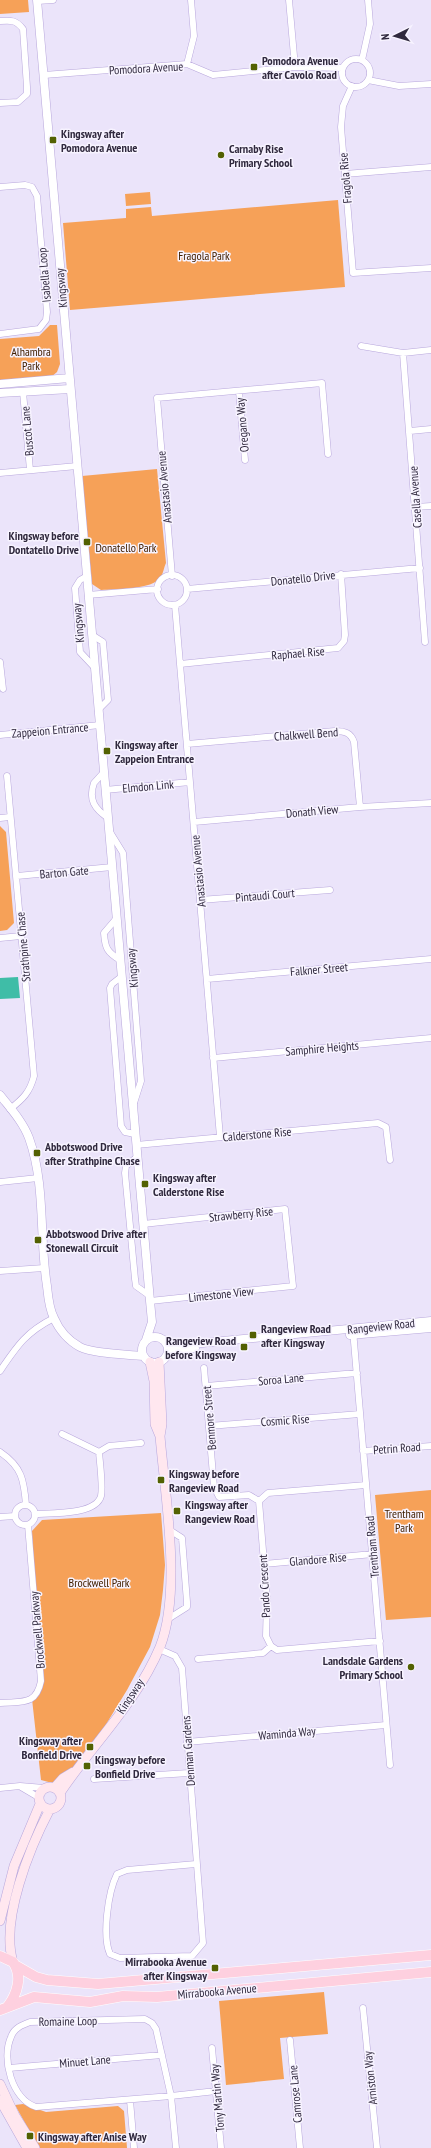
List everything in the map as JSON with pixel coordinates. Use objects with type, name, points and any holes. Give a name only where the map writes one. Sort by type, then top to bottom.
[{"type":"main road","name":"Kingsway","points":[[58,1790],[63,1778],[80,1767],[134,1693],[159,1649],[168,1619],[171,1564],[160,1436],[162,1424],[151,1360]]},
{"type":"main road","points":[[0,1921],[14,1866],[44,1788],[58,1790],[60,1804],[50,1809],[22,1870],[13,1906],[9,1937],[9,1952],[14,1963],[18,1987],[14,1998],[3,2011]]},
{"type":"main road","points":[[39,1800],[50,1809]]},
{"type":"main road","name":"Mirrabooka Avenue","points":[[0,1956],[36,1977],[47,1980],[98,1984],[431,1955]]},
{"type":"main road","name":"Mirrabooka Avenue","points":[[3,2011],[34,1997],[90,2002],[122,1996],[157,1997],[431,1972]]},
{"type":"main road","points":[[0,2084],[2,2102],[27,2148]]},
{"type":"main road","points":[[2,2102],[35,2148]]},
{"type":"street","points":[[37,1],[53,0]]},
{"type":"street","points":[[187,64],[194,36],[191,0]]},
{"type":"street","points":[[289,0],[295,67]]},
{"type":"street","points":[[362,60],[349,61],[343,68],[342,72],[345,81],[352,86],[361,86],[368,80],[370,71],[362,60],[370,24],[368,0]]},
{"type":"street","name":"Kingsway","points":[[37,1],[152,1322],[144,1343]]},
{"type":"street","points":[[0,21],[12,20],[18,22],[23,29],[27,94],[18,102],[0,103]]},
{"type":"street","name":"Pomodora Avenue","points":[[44,75],[187,64],[213,75],[295,67],[343,68]]},
{"type":"street","points":[[368,80],[399,86],[431,84]]},
{"type":"street","name":"Fragola Rise","points":[[352,86],[343,106],[341,128],[353,273],[431,268]]},
{"type":"street","points":[[345,174],[431,167]]},
{"type":"street","name":"Isabella Loop","points":[[0,187],[25,185],[32,186],[37,196],[47,312],[46,320],[43,326],[34,331],[0,334]]},
{"type":"street","points":[[361,346],[403,353],[431,350]]},
{"type":"street","name":"Casella Avenue","points":[[403,353],[426,642]]},
{"type":"street","points":[[0,384],[69,378]]},
{"type":"street","points":[[239,390],[322,383],[328,454]]},
{"type":"street","points":[[0,393],[70,389]]},
{"type":"street","name":"Anastasio Avenue","points":[[172,576],[156,398],[239,390]]},
{"type":"street","name":"Oregano Way","points":[[239,390],[245,460]]},
{"type":"street","name":"Buscot Lane","points":[[23,392],[30,470]]},
{"type":"street","points":[[410,431],[431,429]]},
{"type":"street","points":[[0,473],[77,466]]},
{"type":"street","points":[[416,507],[431,506]]},
{"type":"street","name":"Donatello Drive","points":[[187,589],[340,574],[420,568]]},
{"type":"street","name":"Raphael Rise","points":[[180,664],[338,648],[344,641],[345,635],[340,574]]},
{"type":"street","name":"Kingsway","points":[[87,576],[80,580],[75,588],[80,652],[95,668]]},
{"type":"street","points":[[172,576],[184,581],[187,589],[182,601],[175,605],[162,601],[158,589],[161,581],[172,576]]},
{"type":"street","points":[[88,595],[158,589]]},
{"type":"street","name":"Anastasio Avenue","points":[[175,605],[220,1137]]},
{"type":"street","name":"Kingsway","points":[[92,635],[102,642],[108,700],[98,710]]},
{"type":"street","points":[[0,662],[3,690]]},
{"type":"street","name":"Zappeion Entrance","points":[[0,734],[100,725]]},
{"type":"street","name":"Chalkwell Bend","points":[[187,744],[335,730],[346,732],[350,734],[354,742],[360,807]]},
{"type":"street","points":[[104,772],[94,783],[93,802],[97,810],[108,818]]},
{"type":"street","name":"Strathpine Chase","points":[[7,776],[34,1076],[31,1088],[25,1096],[10,1109]]},
{"type":"street","name":"Elmdon Link","points":[[106,790],[190,782]]},
{"type":"street","name":"Donath View","points":[[194,822],[360,807],[431,803]]},
{"type":"street","points":[[0,818],[10,817]]},
{"type":"street","name":"Kingsway","points":[[109,831],[120,845],[123,853],[141,1081],[133,1107]]},
{"type":"street","name":"Barton Gate","points":[[17,876],[112,868]]},
{"type":"street","name":"Pintaudi Court","points":[[200,900],[330,890]]},
{"type":"street","name":"Kingsway","points":[[116,919],[106,927],[104,933],[105,947],[109,954],[120,960]]},
{"type":"street","points":[[0,938],[21,936]]},
{"type":"street","name":"Falkner Street","points":[[207,979],[431,959]]},
{"type":"street","name":"Kingsway","points":[[122,977],[112,984],[110,988],[121,1126],[125,1132],[136,1134]]},
{"type":"street","name":"Samphire Heights","points":[[213,1058],[431,1038]]},
{"type":"street","points":[[0,1096],[20,1120],[29,1138],[38,1178],[44,1268],[54,1318],[63,1334],[80,1347],[98,1352],[119,1352],[151,1360],[164,1359],[168,1351],[162,1339],[154,1336],[144,1343],[119,1352]]},
{"type":"street","name":"Calderstone Rise","points":[[136,1144],[378,1123],[386,1127],[390,1160]]},
{"type":"street","points":[[138,1157],[126,1166],[125,1173],[136,1286],[150,1298]]},
{"type":"street","points":[[0,1182],[38,1178]]},
{"type":"street","name":"Strawberry Rise","points":[[143,1224],[285,1209],[293,1286]]},
{"type":"street","points":[[0,1271],[44,1268]]},
{"type":"street","name":"Limestone View","points":[[150,1298],[293,1286]]},
{"type":"street","points":[[0,1370],[17,1346],[35,1328],[54,1318]]},
{"type":"street","name":"Rangeview Road","points":[[354,1332],[431,1321]]},
{"type":"street","name":"Kingsway","points":[[152,1322],[162,1339]]},
{"type":"street","name":"Rangeview Road","points":[[162,1339],[187,1344],[431,1328]]},
{"type":"street","name":"Trentham Road","points":[[354,1332],[390,1765]]},
{"type":"street","name":"Rangeview Road","points":[[168,1351],[235,1342]]},
{"type":"street","points":[[144,1343],[151,1360]]},
{"type":"street","name":"Benmore Street","points":[[204,1368],[214,1488],[219,1497],[249,1495],[259,1501]]},
{"type":"street","name":"Soroa Lane","points":[[206,1386],[357,1373]]},
{"type":"street","name":"Cosmic Rise","points":[[209,1426],[360,1414]]},
{"type":"street","points":[[62,1434],[99,1452]]},
{"type":"street","points":[[99,1452],[109,1446],[141,1443]]},
{"type":"street","name":"Petrin Road","points":[[363,1451],[431,1446]]},
{"type":"street","points":[[0,1452],[11,1460],[24,1481],[26,1505]]},
{"type":"street","points":[[35,1514],[89,1509],[97,1504],[101,1496],[99,1452]]},
{"type":"street","points":[[259,1501],[268,1493],[366,1485]]},
{"type":"street","name":"Pando Crescent","points":[[259,1501],[264,1564],[266,1636],[271,1646]]},
{"type":"street","points":[[15,1516],[19,1523],[28,1525],[34,1520],[35,1514],[33,1509],[26,1505]]},
{"type":"street","points":[[15,1516],[18,1509],[26,1505]]},
{"type":"street","points":[[0,1517],[15,1516]]},
{"type":"street","name":"Brockwell Parkway","points":[[0,1702],[30,1700],[38,1694],[41,1681],[28,1525]]},
{"type":"street","points":[[168,1529],[182,1538],[188,1602],[187,1607],[182,1612],[168,1619]]},
{"type":"street","name":"Glandore Rise","points":[[264,1564],[373,1554]]},
{"type":"street","points":[[198,1659],[263,1653],[271,1646],[277,1650],[380,1641]]},
{"type":"street","name":"Denman Gardens","points":[[159,1649],[174,1656],[182,1668],[203,1943],[192,1956],[120,1958],[110,1954],[107,1947],[106,1931],[113,1882],[117,1874],[126,1870],[196,1864]]},
{"type":"street","name":"Waminda Way","points":[[187,1742],[386,1725]]},
{"type":"street","points":[[94,1779],[189,1773]]},
{"type":"street","points":[[20,1786],[39,1800]]},
{"type":"street","points":[[0,1788],[20,1786],[44,1788]]},
{"type":"street","name":"Arniston Way","points":[[363,2008],[377,2148]]},
{"type":"street","name":"Romaine Loop","points":[[171,2096],[156,2029],[152,2023],[145,2019],[44,2020],[30,2022],[16,2029],[11,2036],[8,2049],[9,2068],[20,2095],[27,2104],[36,2106],[130,2100],[216,2092]]},
{"type":"street","name":"Camrose Lane","points":[[290,2040],[300,2148]]},
{"type":"street","name":"Tony Martin Way","points":[[212,2048],[221,2148]]},
{"type":"street","name":"Minuet Lane","points":[[9,2068],[162,2055]]},
{"type":"street","points":[[171,2096],[176,2148]]},
{"type":"street","points":[[130,2100],[134,2148]]},
{"type":"green space","points":[[0,0],[28,0],[29,12],[0,14]]},
{"type":"green space","points":[[150,192],[151,204],[126,206],[125,194]]},
{"type":"green space","name":"Fragola Park","points":[[338,200],[345,287],[70,310],[63,223],[126,218],[126,209],[151,207],[152,216]]},
{"type":"green space","name":"Alhambra Park","points":[[50,325],[57,325],[60,364],[57,372],[50,378],[0,382],[0,339],[39,336]]},
{"type":"green space","name":"Donatello Park","points":[[157,469],[166,563],[162,576],[156,581],[142,587],[101,590],[92,584],[82,476]]},
{"type":"green space","points":[[0,826],[6,832],[14,923],[7,930],[0,931]]},
{"type":"green space","name":"Trentham Park","points":[[431,1490],[431,1617],[386,1620],[375,1495]]},
{"type":"green space","name":"Brockwell Park","points":[[161,1513],[165,1565],[163,1590],[160,1615],[150,1647],[127,1690],[80,1767],[56,1784],[41,1780],[32,1699],[39,1689],[32,1531],[42,1520]]},
{"type":"green space","points":[[324,1992],[328,2034],[280,2038],[284,2079],[226,2085],[219,2001]]},
{"type":"green space","points":[[23,2104],[46,2112],[118,2106],[124,2111],[127,2148],[39,2148],[15,2105]]},
{"type":"shaded area","points":[[18,977],[20,998],[0,999],[0,978]]},
{"type":"place","name":"Pomodora Avenue after Cavolo Road","points":[[254,67]]},
{"type":"place","name":"Kingsway after Pomodora Avenue","points":[[53,140]]},
{"type":"place","name":"Carnaby Rise Primary School","points":[[221,155]]},
{"type":"place","name":"Kingsway before Dontatello Drive","points":[[87,542]]},
{"type":"place","name":"Kingsway after Zappeion Entrance","points":[[107,751]]},
{"type":"place","name":"Abbotswood Drive after Strathpine Chase","points":[[37,1153]]},
{"type":"place","name":"Kingsway after Calderstone Rise","points":[[145,1184]]},
{"type":"place","name":"Abbotswood Drive after Stonewall Circuit","points":[[38,1240]]},
{"type":"place","name":"Rangeview Road after Kingsway","points":[[253,1335]]},
{"type":"place","name":"Rangeview Road before Kingsway","points":[[244,1347]]},
{"type":"place","name":"Kingsway before Rangeview Road","points":[[161,1480]]},
{"type":"place","name":"Kingsway after Rangeview Road","points":[[177,1511]]},
{"type":"place","name":"Landsdale Gardens Primary School","points":[[411,1667]]},
{"type":"place","name":"Kingsway after Bonfield Drive","points":[[90,1747]]},
{"type":"place","name":"Kingsway before Bonfield Drive","points":[[87,1766]]},
{"type":"place","name":"Mirrabooka Avenue after Kingsway","points":[[215,1968]]},
{"type":"place","name":"Kingsway after Anise Way","points":[[30,2136]]}]
